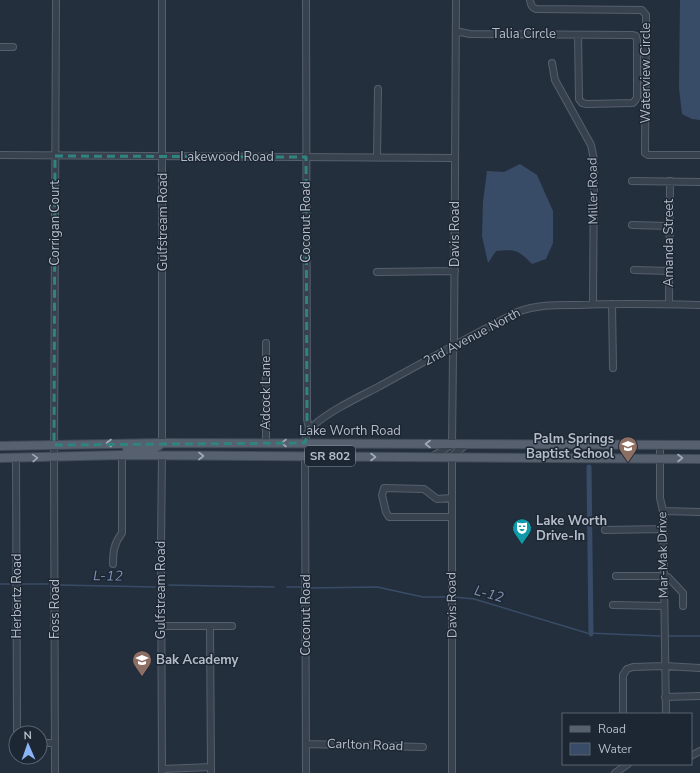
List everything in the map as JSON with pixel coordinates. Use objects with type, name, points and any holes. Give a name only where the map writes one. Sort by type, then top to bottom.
[{"type":"main road","name":"Lake Worth Road","points":[[0,446],[102,443],[700,445]]},
{"type":"main road","points":[[122,455],[128,450],[157,448],[162,443]]},
{"type":"main road","points":[[162,455],[171,448],[197,448],[201,443]]},
{"type":"main road","points":[[269,456],[278,452],[299,450],[305,443]]},
{"type":"main road","points":[[305,456],[305,452],[310,448],[330,448],[344,443]]},
{"type":"main road","name":"Lake Worth Road","points":[[0,458],[162,455],[700,459]]},
{"type":"street","name":"Corrigan Court","points":[[54,445],[56,0]]},
{"type":"street","name":"Gulfstream Road","points":[[162,0],[162,443]]},
{"type":"street","name":"Coconut Road","points":[[305,443],[306,433],[309,429],[306,420],[306,0]]},
{"type":"street","name":"Davis Road","points":[[452,444],[452,354],[454,346],[455,271],[456,0]]},
{"type":"street","name":"Waterview Circle","points":[[530,0],[532,8],[536,9],[620,9],[642,10],[645,12],[645,153],[648,155],[700,155]]},
{"type":"street","name":"Talia Circle","points":[[456,34],[462,36],[470,34],[632,35],[636,36],[636,101],[633,103],[582,103],[579,99],[578,35]]},
{"type":"street","points":[[0,48],[13,47]]},
{"type":"street","name":"Miller Road","points":[[552,63],[555,80],[591,145],[594,160],[593,304]]},
{"type":"street","points":[[377,158],[378,88]]},
{"type":"street","name":"Lakewood Road","points":[[0,155],[455,158]]},
{"type":"street","points":[[632,181],[700,182]]},
{"type":"street","name":"Amanda Street","points":[[669,304],[670,181]]},
{"type":"street","points":[[632,225],[669,226]]},
{"type":"street","points":[[634,270],[669,271]]},
{"type":"street","points":[[377,272],[455,271]]},
{"type":"street","name":"2nd Avenue North","points":[[309,429],[337,409],[517,312],[528,308],[538,306],[593,304],[700,305]]},
{"type":"street","points":[[612,304],[613,368]]},
{"type":"street","name":"Adcock Lane","points":[[266,343],[266,443]]},
{"type":"street","points":[[432,457],[452,444]]},
{"type":"street","points":[[452,457],[467,444]]},
{"type":"street","name":"Foss Road","points":[[54,445],[55,773]]},
{"type":"street","name":"Mar-Mak Drive","points":[[660,445],[660,498],[663,511],[663,606],[666,713]]},
{"type":"street","points":[[113,564],[113,550],[116,540],[122,533],[122,455]]},
{"type":"street","name":"Gulfstream Road","points":[[162,455],[162,771]]},
{"type":"street","name":"Coconut Road","points":[[305,456],[306,773]]},
{"type":"street","name":"Davis Road","points":[[452,457],[452,773]]},
{"type":"street","name":"Herbertz Road","points":[[16,458],[17,725]]},
{"type":"street","points":[[452,498],[437,499],[424,489],[384,488],[382,495],[386,512],[389,517],[452,517]]},
{"type":"street","points":[[663,511],[700,512]]},
{"type":"street","points":[[605,530],[662,529]]},
{"type":"street","points":[[616,576],[668,577],[683,592],[683,606]]},
{"type":"street","points":[[613,605],[663,606]]},
{"type":"street","points":[[161,626],[232,626]]},
{"type":"street","points":[[162,771],[211,770],[210,626]]},
{"type":"street","points":[[623,713],[623,675],[624,672],[630,667],[665,666],[700,668]]},
{"type":"street","points":[[665,697],[700,696]]},
{"type":"street","points":[[48,743],[55,743]]},
{"type":"street","name":"Carlton Road","points":[[306,744],[423,747]]},
{"type":"street","points":[[615,773],[627,765]]},
{"type":"highlighted area","points":[[55,156],[306,157],[307,420],[309,429],[305,443],[54,445]]},
{"type":"water","points":[[680,0],[700,0],[700,120],[692,119],[682,114],[679,88]]},
{"type":"water","points":[[520,164],[537,175],[553,211],[553,243],[546,259],[532,264],[520,253],[508,250],[496,251],[488,263],[482,236],[483,202],[487,171],[504,172]]},
{"type":"waterway","points":[[589,467],[591,634]]},
{"type":"waterway","name":"L-12","points":[[0,584],[11,584]]},
{"type":"waterway","name":"L-12","points":[[22,584],[48,584]]},
{"type":"waterway","name":"L-12","points":[[60,585],[155,587]]},
{"type":"waterway","name":"L-12","points":[[169,585],[274,587]]},
{"type":"waterway","name":"L-12","points":[[287,587],[302,587]]},
{"type":"waterway","name":"L-12","points":[[309,588],[377,587],[423,597],[451,597]]},
{"type":"waterway","name":"L-12","points":[[454,597],[474,599],[587,633],[660,636]]},
{"type":"waterway","name":"L-12","points":[[668,636],[700,636]]},
{"type":"place","name":"Palm Springs Baptist School","points":[[628,463]]},
{"type":"place","name":"Lake Worth Drive-In","points":[[522,545]]},
{"type":"place","name":"Bak Academy","points":[[142,677]]}]
